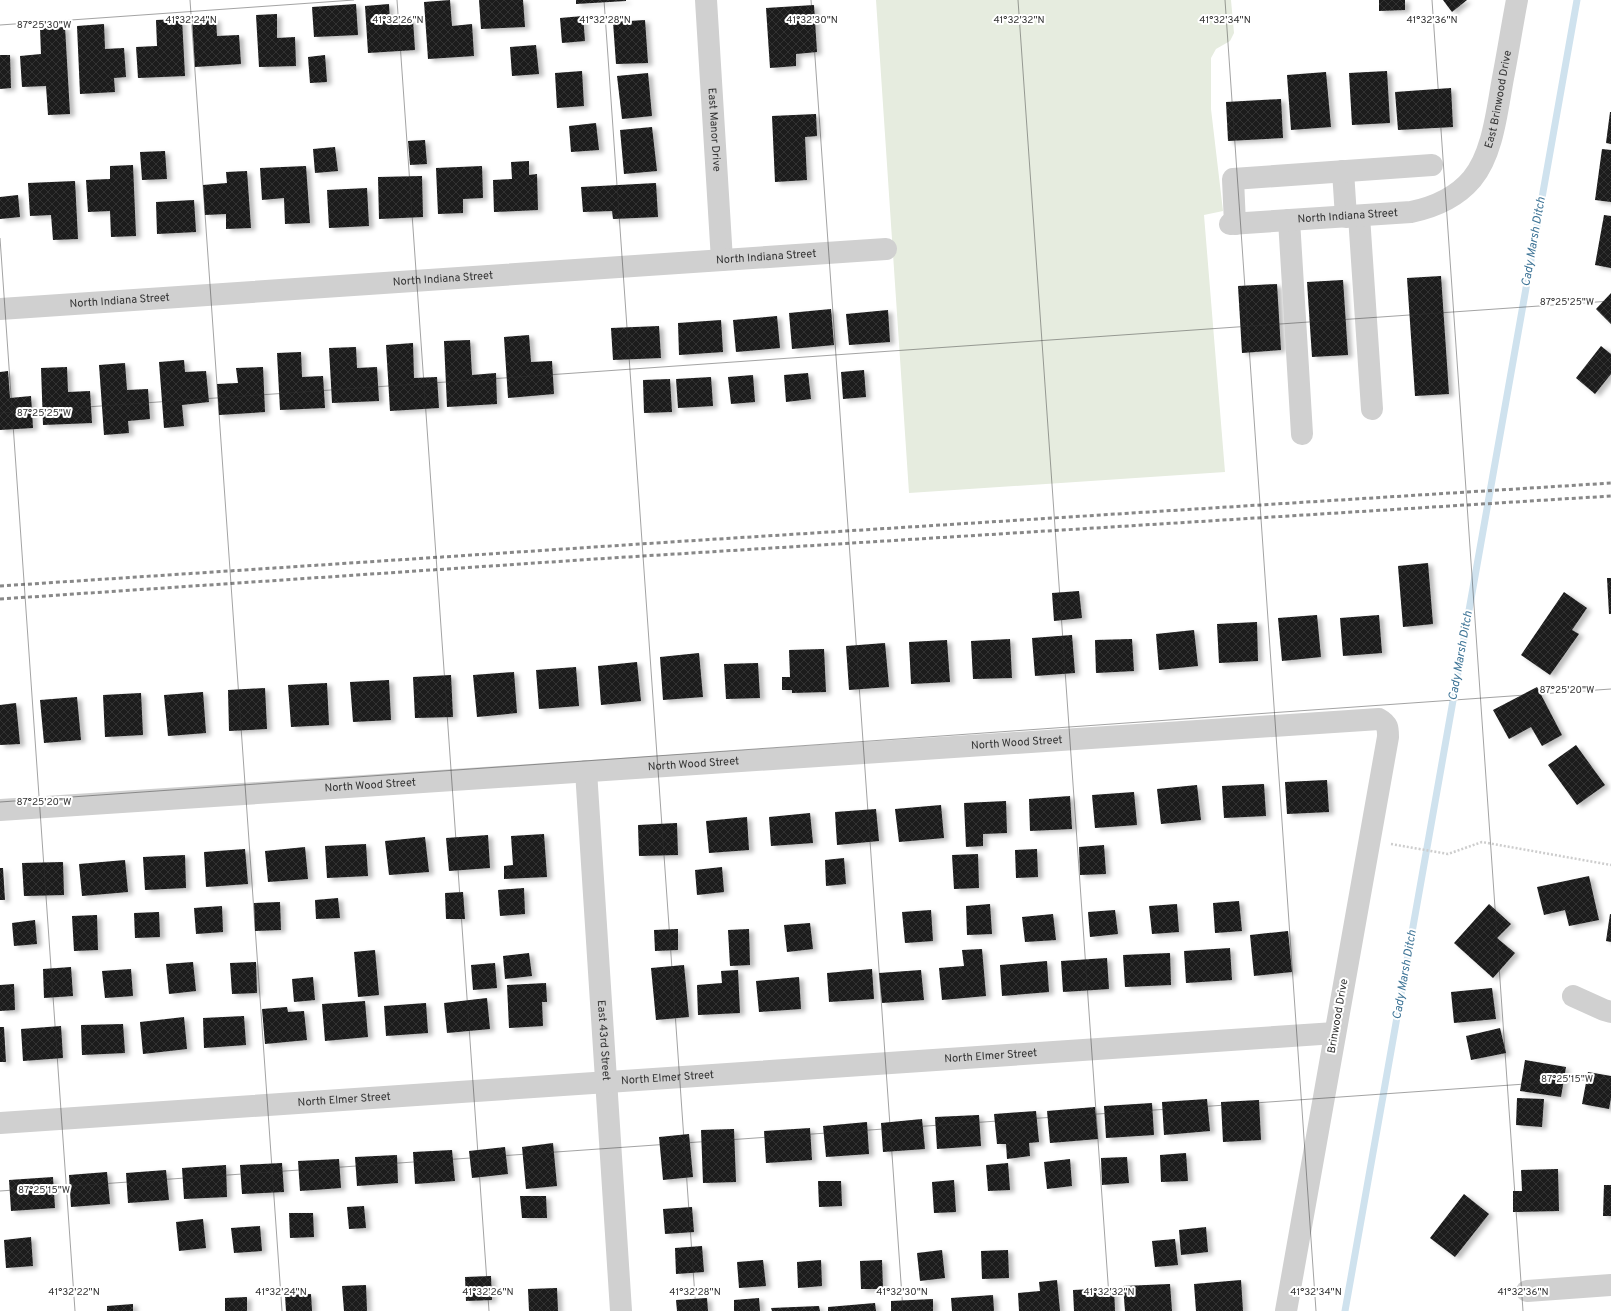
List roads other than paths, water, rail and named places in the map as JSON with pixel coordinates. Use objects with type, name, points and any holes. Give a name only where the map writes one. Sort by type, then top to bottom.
[{"type":"street","name":"East Manor Drive","points":[[706,0],[722,260]]},
{"type":"street","name":"East Brinwood Drive","points":[[1460,192],[1472,179],[1490,142],[1517,0]]},
{"type":"street","points":[[1372,410],[1353,216],[1343,171],[1432,165]]},
{"type":"street","name":"North Indiana Street","points":[[1343,171],[1233,179],[1233,224],[1411,212],[1429,208],[1460,192]]},
{"type":"street","points":[[1289,220],[1302,434]]},
{"type":"street","name":"North Indiana Street","points":[[0,309],[886,249]]},
{"type":"street","name":"North Wood Street","points":[[0,810],[1370,719],[1379,719],[1385,722]]},
{"type":"street","name":"Brinwood Drive","points":[[1286,1311],[1388,737],[1388,727],[1385,722]]},
{"type":"street","name":"East 43rd Street","points":[[586,771],[621,1311]]},
{"type":"street","points":[[1573,996],[1611,1012]]},
{"type":"street","name":"North Elmer Street","points":[[0,1123],[1335,1034]]},
{"type":"street","points":[[1527,1291],[1611,1285]]},
{"type":"waterway","name":"Cady Marsh Ditch","points":[[1345,1311],[1577,0]]},
{"type":"railway","points":[[0,586],[1611,483]]},
{"type":"railway","points":[[0,599],[595,559],[1611,496]]}]
